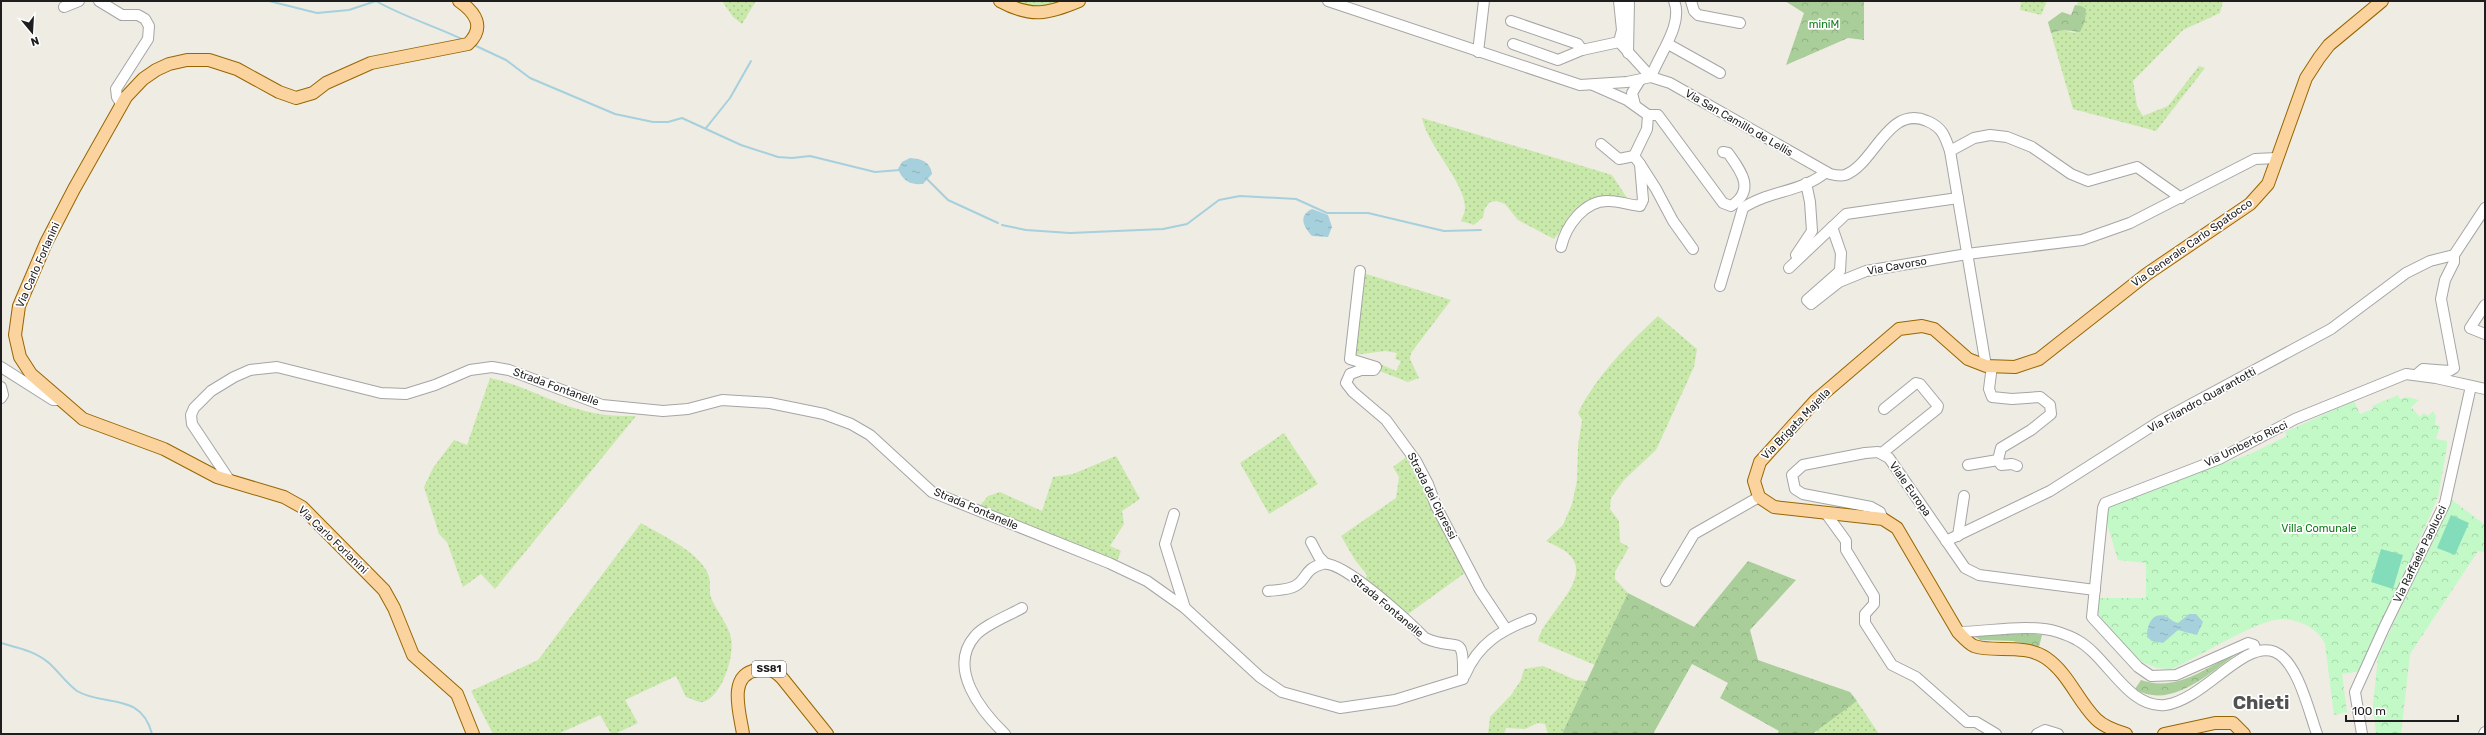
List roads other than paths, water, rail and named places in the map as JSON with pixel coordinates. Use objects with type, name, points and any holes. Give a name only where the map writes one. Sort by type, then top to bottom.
[{"type":"main road","name":"Via Carlo Forlanini","points":[[459,1],[472,11],[477,20],[477,31],[468,44],[371,63],[326,83],[304,97],[296,98],[286,96],[237,68],[209,60],[187,60],[169,64],[152,73],[135,88],[122,105],[49,236],[16,316],[16,342],[23,362],[35,378],[83,419],[164,450],[217,477],[284,497],[302,507],[384,590],[394,608],[413,655],[457,694],[473,734]]},
{"type":"main road","points":[[1000,1],[1016,10],[1035,13],[1056,10],[1080,1]]},
{"type":"main road","name":"Via Generale Carlo Spatocco","points":[[1989,366],[2022,366],[2039,359],[2148,274],[2250,204],[2268,184],[2306,78],[2319,58],[2329,45],[2382,1]]},
{"type":"main road","name":"Via Brigata Majella","points":[[1759,498],[1754,481],[1760,462],[1816,400],[1899,329],[1916,326],[1934,329],[1968,359],[1989,366]]},
{"type":"main road","points":[[1759,498],[1774,507],[1883,519],[1896,528],[1958,632],[1975,646],[2013,648],[2044,657],[2062,672],[2096,720],[2112,732],[2126,734]]},
{"type":"main road","name":"SS81","points":[[744,734],[737,688],[740,679],[745,675],[761,669],[768,669],[782,678],[827,734]]},
{"type":"main road","points":[[2164,734],[2221,723],[2233,723],[2244,734]]},
{"type":"street","points":[[64,7],[79,1]]},
{"type":"street","points":[[99,1],[122,15],[138,15],[145,19],[149,26],[148,39],[116,89],[117,97],[122,105]]},
{"type":"street","points":[[1328,1],[1478,52],[1580,84],[1623,82],[1651,77],[1668,44],[1677,8],[1674,1]]},
{"type":"street","points":[[1478,52],[1484,1]]},
{"type":"street","points":[[1513,44],[1558,60],[1582,50],[1618,42],[1622,30],[1619,1]]},
{"type":"street","points":[[1628,53],[1629,1]]},
{"type":"street","points":[[1691,1],[1694,11],[1698,15],[1740,23]]},
{"type":"street","points":[[1511,21],[1578,44],[1582,50]]},
{"type":"street","name":"Via San Camillo de Lellis","points":[[1618,42],[1651,77],[1670,83],[1826,172],[1845,175],[1857,167],[1890,129],[1905,119],[1921,118],[1938,126],[1945,135],[1950,151],[1989,366],[1989,389],[1992,397],[2012,399],[2040,396],[2045,399],[2051,409],[2051,414],[2030,430],[2001,448],[1998,460]]},
{"type":"street","points":[[1668,44],[1720,73]]},
{"type":"street","points":[[1631,102],[1632,93],[1640,80]]},
{"type":"street","points":[[1623,82],[1631,102]]},
{"type":"street","points":[[1591,84],[1631,102],[1648,114],[1658,116],[1723,202],[1731,206],[1740,200],[1745,190],[1744,178],[1728,153],[1724,152]]},
{"type":"street","points":[[1561,247],[1565,233],[1573,220],[1596,202],[1608,201],[1640,206],[1643,200],[1637,160],[1647,129],[1648,114]]},
{"type":"street","points":[[1950,151],[1974,138],[1990,135],[2007,137],[2032,147],[2071,174],[2088,181],[2137,167],[2181,198]]},
{"type":"street","points":[[1601,144],[1619,159],[1637,160]]},
{"type":"street","name":"Via Cavorso","points":[[1832,227],[1841,253],[1840,271],[1807,300],[1811,304],[1839,282],[1866,271],[1968,254],[2082,240],[2130,223],[2255,159],[2277,158]]},
{"type":"street","points":[[1637,160],[1656,189],[1673,221],[1693,249]]},
{"type":"street","points":[[1720,286],[1743,208],[1752,202],[1806,183],[1826,172]]},
{"type":"street","points":[[1806,183],[1810,202],[1812,231],[1790,266],[1846,214],[1857,211],[1958,198]]},
{"type":"street","points":[[2416,375],[2424,369],[2449,371],[2454,368],[2440,299],[2445,280],[2454,262],[2454,254],[2485,208]]},
{"type":"street","name":"Via Filandro Quarantotti","points":[[1946,541],[2050,491],[2160,421],[2331,329],[2406,273],[2430,261],[2454,254]]},
{"type":"street","name":"Strada dei Cipressi","points":[[1360,271],[1350,359],[1376,367],[1374,370],[1360,370],[1350,374],[1346,383],[1353,392],[1386,420],[1412,456],[1480,590],[1506,629]]},
{"type":"street","points":[[2485,305],[2470,328],[2485,334]]},
{"type":"street","points":[[1,367],[53,400],[60,400]]},
{"type":"street","name":"Strada Fontanelle","points":[[230,481],[192,424],[191,415],[194,408],[211,391],[234,377],[250,370],[277,367],[381,393],[406,394],[435,385],[470,370],[492,367],[509,370],[602,405],[663,411],[688,409],[722,400],[770,403],[824,414],[851,424],[870,435],[932,492],[1109,563],[1147,581],[1185,608],[1260,677],[1282,692],[1340,708],[1382,702],[1463,679],[1464,654],[1462,648],[1451,642],[1434,642],[1425,638],[1363,584],[1335,565],[1325,563]]},
{"type":"street","name":"Via Umberto Ricci","points":[[2095,590],[2102,508],[2105,503],[2219,459],[2294,419],[2406,374],[2485,389]]},
{"type":"street","points":[[1882,453],[1937,410],[1938,406],[1920,384],[1916,383],[1884,409]]},
{"type":"street","name":"Via Raffaele Paolucci","points":[[2362,734],[2356,692],[2384,628],[2445,503],[2471,386]]},
{"type":"street","points":[[1,387],[3,395],[1,398]]},
{"type":"street","name":"Viale Europa","points":[[1883,519],[1880,512],[1871,507],[1803,494],[1794,488],[1792,475],[1803,465],[1865,452],[1882,453],[1889,458],[1965,568],[1979,575],[2095,590]]},
{"type":"street","points":[[1968,465],[1998,460],[2001,465],[2012,464],[2018,466]]},
{"type":"street","points":[[1958,536],[1964,496]]},
{"type":"street","points":[[1666,580],[1694,534],[1759,498]]},
{"type":"street","points":[[1825,512],[1846,541],[1846,550],[1874,596],[1874,604],[1865,614],[1865,623],[1892,665],[1916,677],[1967,722],[1976,722],[1996,734]]},
{"type":"street","points":[[1174,514],[1165,544],[1185,608]]},
{"type":"street","points":[[1268,591],[1296,586],[1310,568],[1325,563],[1319,557],[1311,542]]},
{"type":"street","points":[[2095,590],[2091,612],[2094,621],[2138,667],[2151,676],[2176,676],[2248,643],[2254,645],[2256,651]]},
{"type":"street","points":[[1005,734],[992,721],[971,690],[965,667],[966,651],[976,635],[1022,608]]},
{"type":"street","points":[[1463,679],[1470,663],[1478,653],[1506,629],[1531,619]]},
{"type":"street","points":[[1958,632],[2019,629],[2056,632],[2078,640],[2138,699],[2155,705],[2176,703],[2186,699],[2208,685],[2237,661],[2256,651],[2274,651],[2289,663],[2296,675],[2317,734]]},
{"type":"street","points":[[2037,734],[2045,730],[2058,734]]},
{"type":"water","points":[[910,158],[918,159],[927,163],[931,170],[932,174],[923,184],[911,183],[902,177],[898,169],[902,162]]},
{"type":"water","points":[[1312,209],[1328,215],[1332,227],[1328,237],[1312,236],[1306,229],[1303,218]]},
{"type":"water","points":[[2189,614],[2196,614],[2203,622],[2197,635],[2178,630],[2163,643],[2152,641],[2147,637],[2149,624],[2154,617],[2162,615],[2178,623]]},
{"type":"waterway","points":[[269,1],[317,13],[349,10],[376,1],[397,12],[464,40]]},
{"type":"waterway","points":[[474,45],[506,60],[530,78],[615,114],[653,122],[668,122],[682,118],[741,145],[778,157],[792,158],[810,156],[875,172],[900,170]]},
{"type":"waterway","points":[[706,128],[730,98],[751,61]]},
{"type":"waterway","points":[[927,179],[948,200],[998,223]]},
{"type":"waterway","points":[[1002,225],[1026,230],[1070,233],[1163,229],[1187,224],[1219,200],[1240,196],[1296,199],[1327,213],[1368,213],[1444,231],[1481,230]]},
{"type":"waterway","points":[[1,643],[26,650],[44,659],[53,666],[69,685],[87,696],[120,702],[139,711],[147,720],[152,734]]},
{"type":"district","name":"Chieti","points":[[2261,702]]},
{"type":"park label","name":"miniM","points":[[1824,24]]},
{"type":"park label","name":"Villa Comunale","points":[[2319,528]]}]
